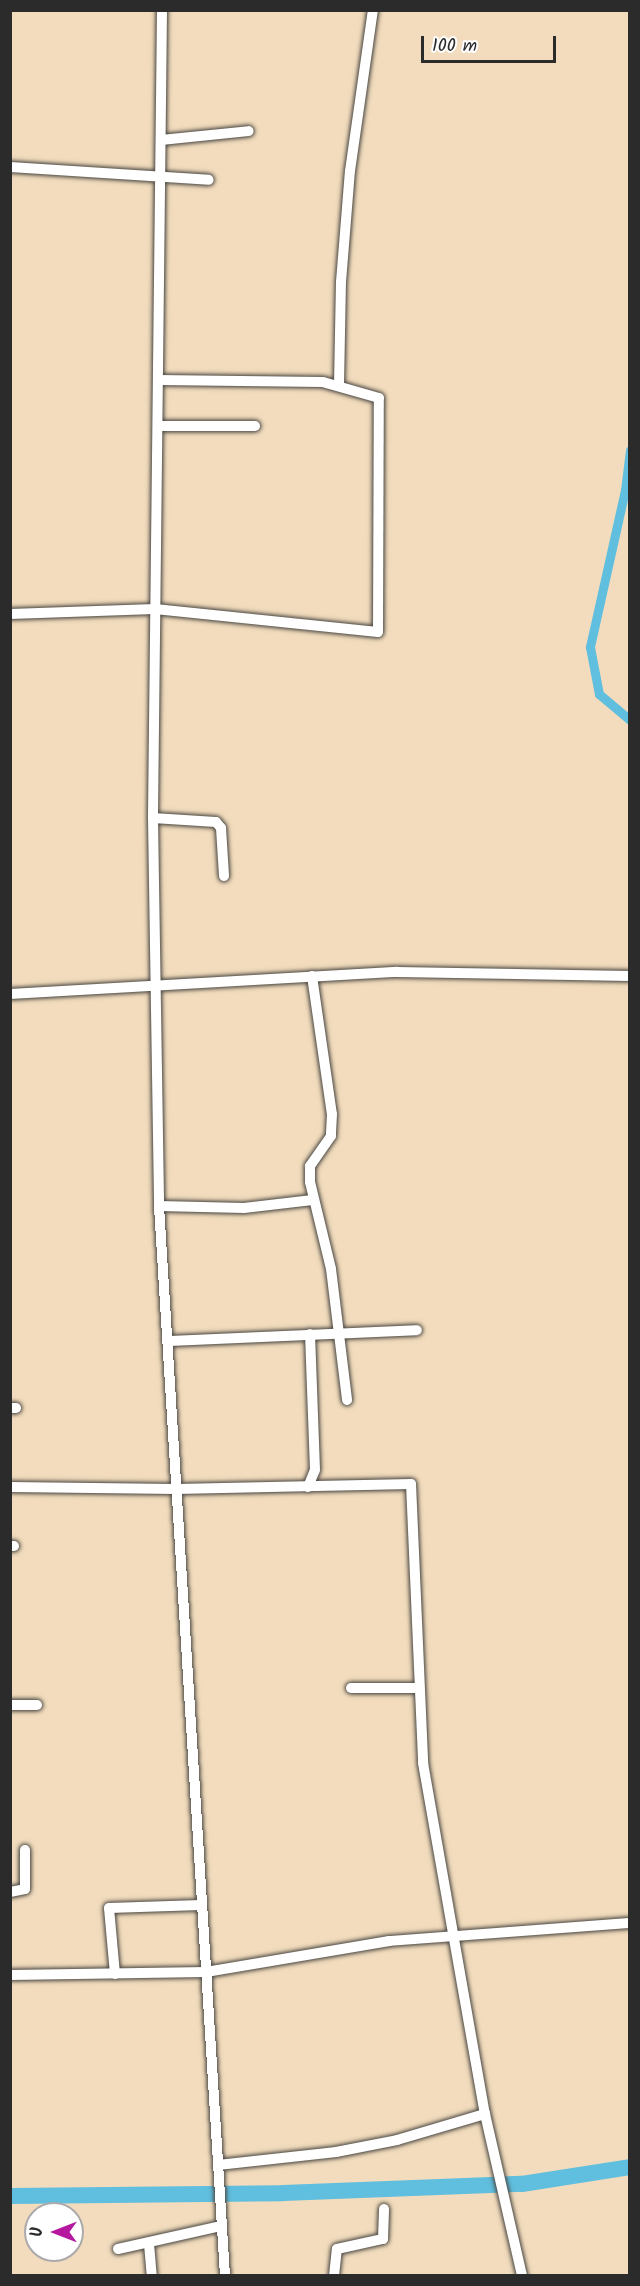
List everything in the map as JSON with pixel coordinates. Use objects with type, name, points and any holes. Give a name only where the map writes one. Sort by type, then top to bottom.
[{"type":"street","points":[[162,10],[153,818],[159,1206],[225,2276]]},
{"type":"street","points":[[339,385],[341,282],[350,171],[373,10]]},
{"type":"street","points":[[161,140],[249,131]]},
{"type":"street","points":[[10,167],[209,180]]},
{"type":"street","points":[[10,614],[155,609],[378,632],[375,574],[381,405],[375,396],[339,385],[158,380]]},
{"type":"street","points":[[158,426],[255,426]]},
{"type":"street","points":[[153,818],[216,822],[221,828],[224,876]]},
{"type":"street","points":[[10,994],[397,972],[630,976]]},
{"type":"street","points":[[312,976],[332,1114],[331,1136],[310,1166],[314,1200],[331,1269],[346,1400]]},
{"type":"street","points":[[159,1206],[244,1208],[314,1200]]},
{"type":"street","points":[[169,1341],[417,1329]]},
{"type":"street","points":[[308,1487],[315,1470],[310,1334]]},
{"type":"street","points":[[10,1487],[176,1489],[411,1484],[423,1762],[451,1935],[485,2114],[522,2276]]},
{"type":"street","points":[[351,1688],[419,1688]]},
{"type":"street","points":[[10,1705],[37,1705]]},
{"type":"street","points":[[10,1892],[25,1889],[25,1850]]},
{"type":"street","points":[[115,1974],[109,1908],[201,1905]]},
{"type":"street","points":[[10,1975],[206,1972],[345,1948],[451,1935],[630,1923]]},
{"type":"street","points":[[218,2164],[336,2152],[397,2140],[485,2114]]},
{"type":"street","points":[[334,2276],[337,2249],[383,2239],[384,2209]]},
{"type":"street","points":[[118,2249],[149,2244],[177,2234],[221,2226]]},
{"type":"street","points":[[149,2244],[152,2276]]},
{"type":"waterway","points":[[630,450],[625,490],[590,647],[599,694],[630,720]]},
{"type":"waterway","points":[[10,2196],[283,2193],[522,2184],[630,2167]]}]
